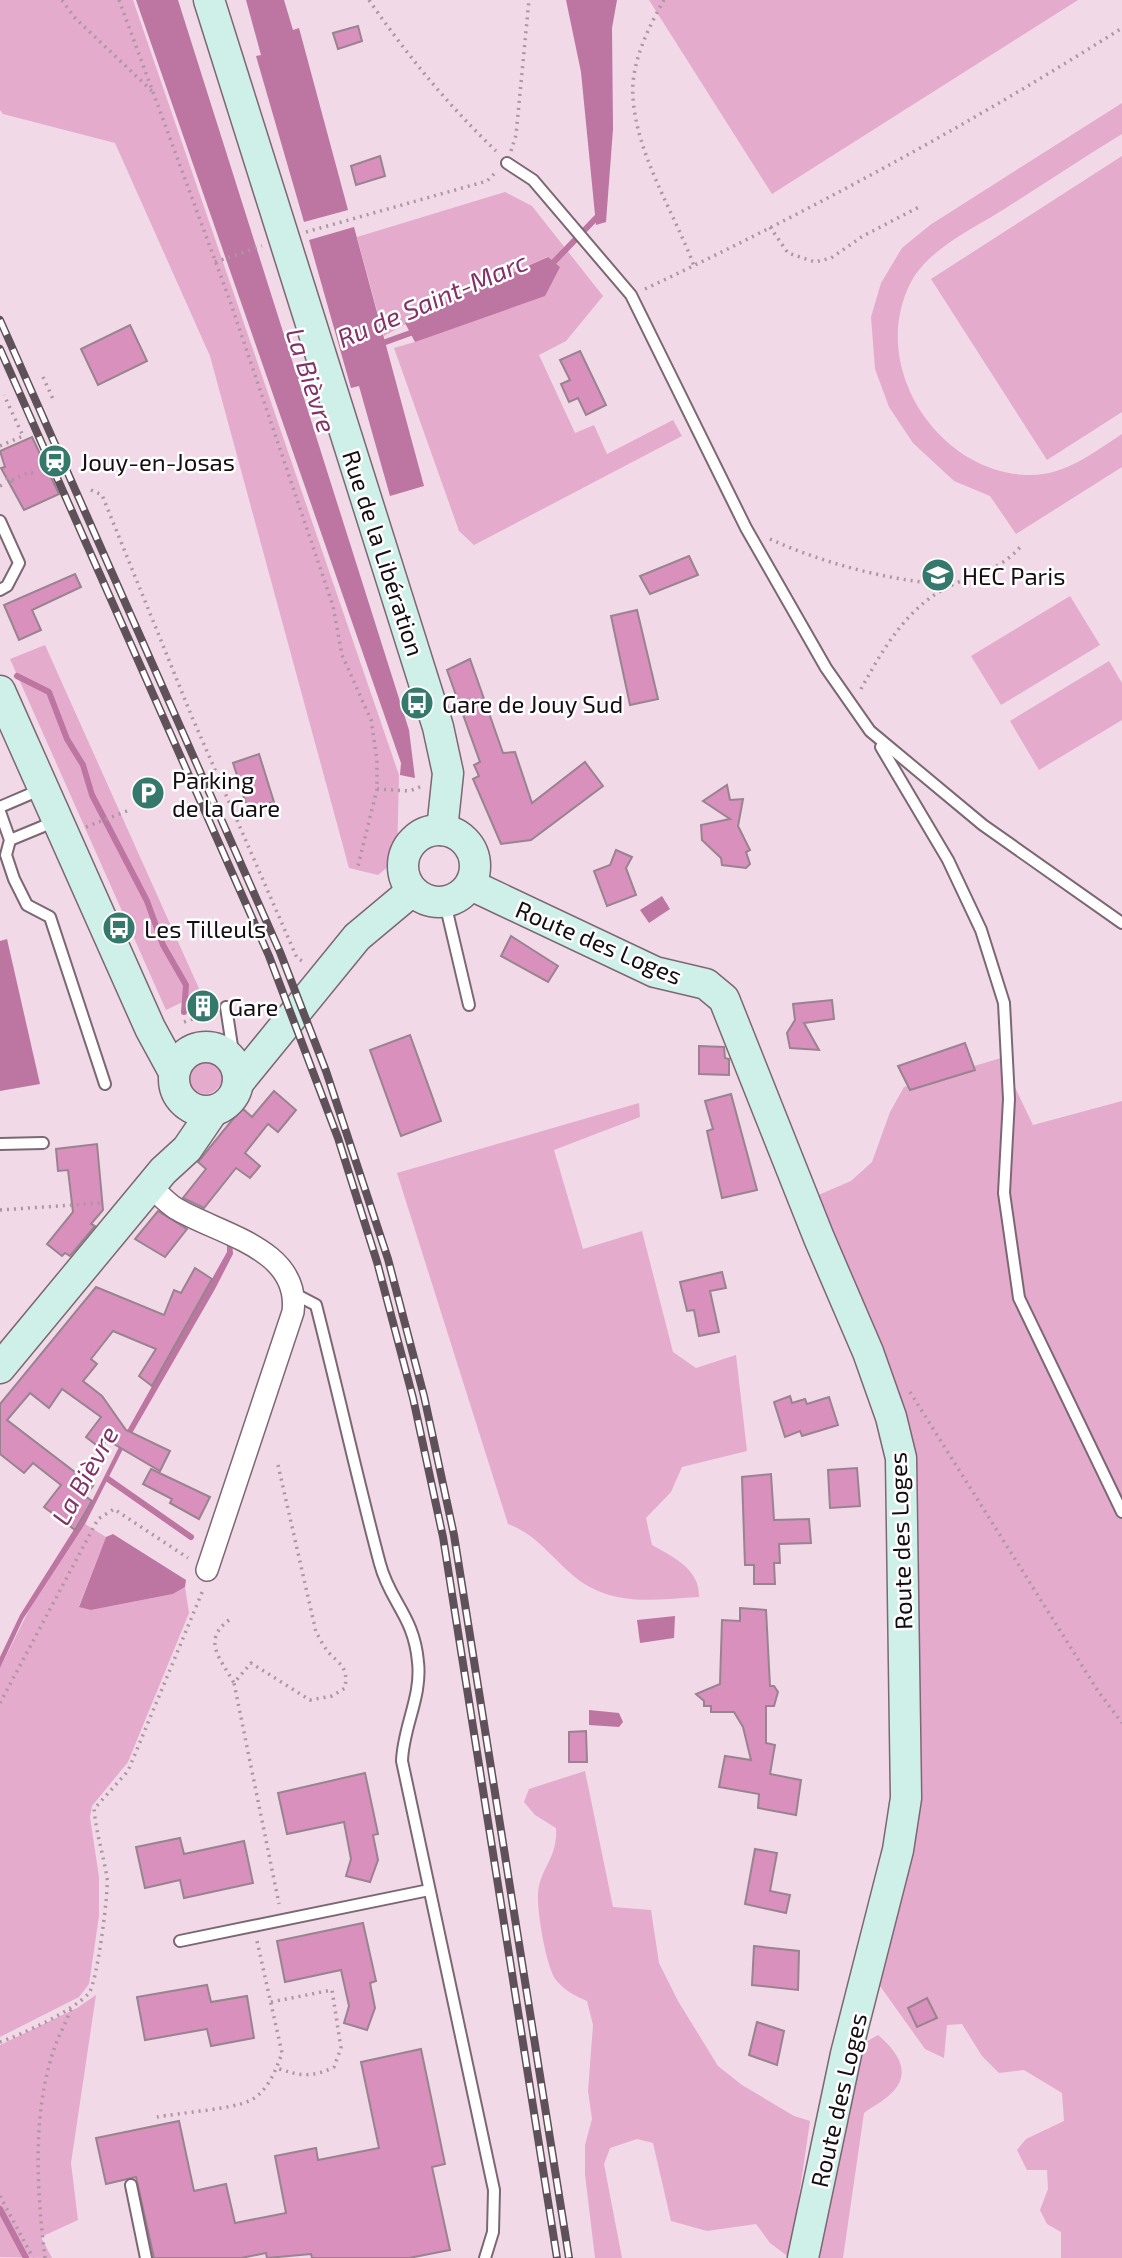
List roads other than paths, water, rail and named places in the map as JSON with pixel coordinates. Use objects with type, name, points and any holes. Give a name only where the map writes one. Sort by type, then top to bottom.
[{"type":"main road","name":"Rue de la Libération","points":[[209,0],[273,243],[324,365],[430,700],[448,773],[442,830]]},
{"type":"main road","points":[[0,691],[19,732],[38,791],[61,825],[141,1006],[174,1072],[174,1084],[181,1101],[192,1109],[213,1111]]},
{"type":"main road","points":[[442,830],[462,837],[474,854],[476,865],[471,885],[455,899],[445,903],[427,901],[412,891],[403,873],[404,854],[415,838],[424,833],[442,830]]},
{"type":"main road","name":"Route des Loges","points":[[471,885],[655,972],[706,984],[724,999],[819,1238],[868,1352],[901,1458],[906,1798],[898,1850],[846,2054],[803,2258]]},
{"type":"main road","points":[[0,1368],[157,1179],[187,1149],[213,1111],[228,1103],[238,1083],[357,937],[412,891]]},
{"type":"main road","points":[[141,1006],[218,1048],[234,1064],[238,1083]]},
{"type":"main road","points":[[174,1072],[182,1057],[218,1048],[293,1016]]},
{"type":"main road","points":[[157,1179],[181,1101]]},
{"type":"street","points":[[157,1179],[174,1208],[267,1254],[288,1278],[295,1294],[293,1312],[207,1570]]},
{"type":"lane","points":[[508,163],[533,180],[631,295],[746,528],[851,706],[909,790],[948,860],[981,930],[1004,1003],[1009,1099],[1004,1193],[1019,1298],[1122,1512]]},
{"type":"lane","points":[[0,521],[19,564],[7,586],[0,590]]},
{"type":"lane","points":[[870,731],[983,825],[1122,923]]},
{"type":"lane","points":[[0,807],[38,791]]},
{"type":"lane","points":[[0,812],[10,840],[6,855],[14,879],[27,905],[50,917],[105,1084]]},
{"type":"lane","points":[[10,840],[61,825]]},
{"type":"lane","points":[[445,903],[469,1005]]},
{"type":"lane","points":[[218,1048],[226,1007]]},
{"type":"lane","points":[[0,1144],[43,1143]]},
{"type":"lane","points":[[295,1294],[316,1305],[380,1567],[415,1636],[419,1666],[416,1701],[402,1746],[402,1760],[494,2190],[493,2232],[485,2258]]},
{"type":"lane","points":[[180,1941],[429,1890]]},
{"type":"lane","points":[[131,2185],[146,2258]]},
{"type":"waterway","name":"Ru de Saint-Marc","points":[[548,268],[599,215]]},
{"type":"waterway","name":"Ru de Saint-Marc","points":[[380,344],[416,331]]},
{"type":"waterway","name":"Ru de Saint-Marc","points":[[292,378],[317,368]]},
{"type":"waterway","name":"La Bièvre","points":[[17,676],[49,692],[67,739],[83,765],[92,795],[147,901],[163,945],[186,985],[184,1012]]},
{"type":"waterway","points":[[108,1479],[191,1537]]},
{"type":"waterway","name":"La Bièvre","points":[[0,2209],[26,2258]]},
{"type":"railway","points":[[0,320],[280,952],[326,1071],[388,1259],[424,1396],[454,1535],[569,2258]]},
{"type":"railway","points":[[0,349],[269,956],[338,1138],[377,1262],[413,1398],[443,1537],[557,2258]]},
{"type":"place","name":"Jouy-en-Josas","points":[[55,461]]},
{"type":"place","name":"HEC Paris","points":[[938,575]]},
{"type":"place","name":"Gare de Jouy Sud","points":[[417,703]]},
{"type":"place","name":"Parking de la Gare","points":[[148,793]]},
{"type":"place","name":"Les Tilleuls","points":[[119,928]]},
{"type":"place","name":"Gare","points":[[203,1006]]}]
